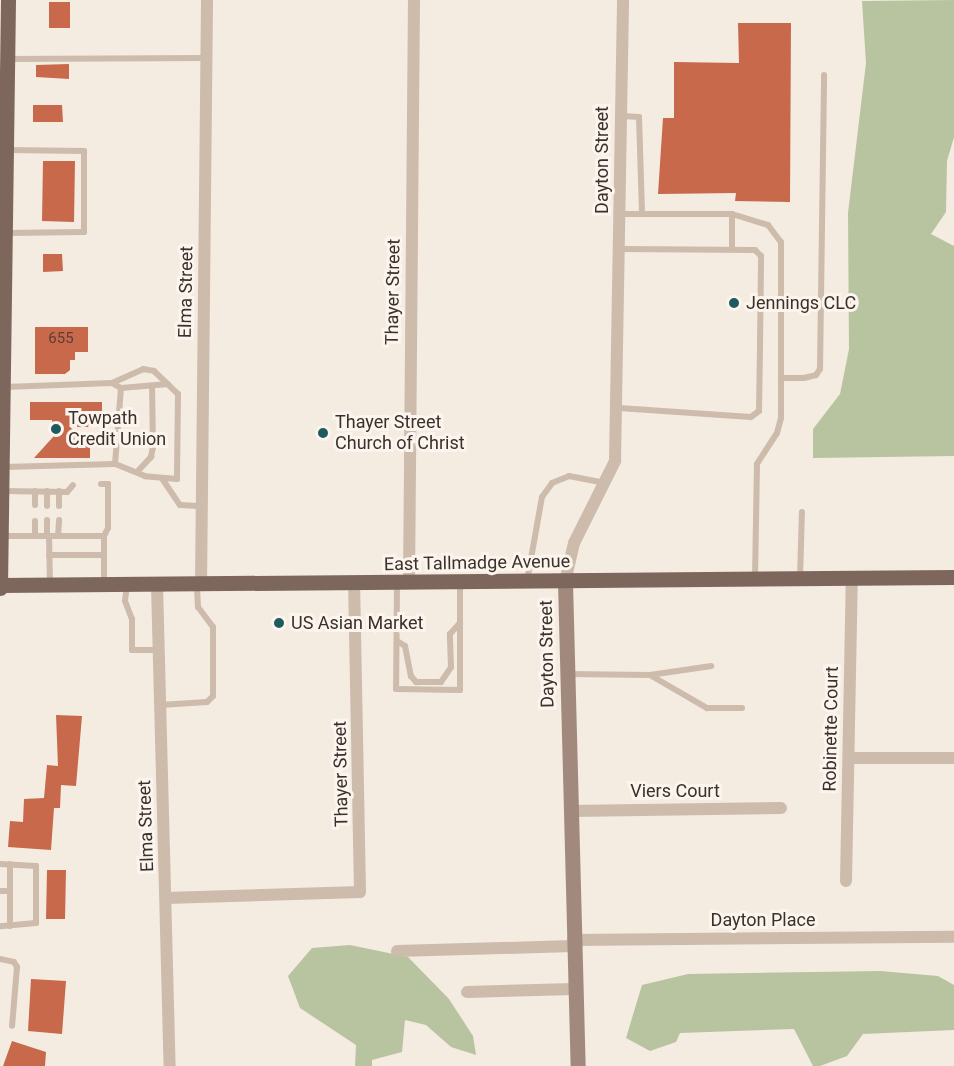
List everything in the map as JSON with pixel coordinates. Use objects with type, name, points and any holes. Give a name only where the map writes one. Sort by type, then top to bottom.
[{"type":"main road","points":[[0,586],[3,536],[1,520],[5,387],[3,258],[6,233],[8,0]]},
{"type":"main road","name":"East Tallmadge Avenue","points":[[0,586],[403,584],[954,577]]},
{"type":"street","name":"Elma Street","points":[[199,585],[202,506],[207,0]]},
{"type":"street","name":"Thayer Street","points":[[403,584],[409,419],[414,0]]},
{"type":"street","name":"Dayton Street","points":[[578,1066],[574,989],[565,582],[574,543],[615,461],[619,408],[622,0]]},
{"type":"street","name":"Robinette Court","points":[[846,881],[852,578]]},
{"type":"street","name":"Thayer Street","points":[[165,898],[360,892],[354,584]]},
{"type":"street","name":"Elma Street","points":[[157,585],[170,1066]]},
{"type":"street","points":[[850,758],[954,758]]},
{"type":"street","name":"Viers Court","points":[[570,811],[781,808]]},
{"type":"street","name":"Dayton Place","points":[[397,951],[573,943],[954,937]]},
{"type":"street","points":[[466,992],[574,989]]},
{"type":"lane","points":[[7,59],[206,58]]},
{"type":"lane","points":[[781,377],[804,378],[816,375],[820,369],[824,75]]},
{"type":"lane","points":[[622,117],[639,117],[642,214]]},
{"type":"lane","points":[[6,233],[84,232],[84,151],[7,150]]},
{"type":"lane","points":[[621,214],[732,214],[768,225],[777,231],[781,242],[780,426],[757,464],[754,579]]},
{"type":"lane","points":[[732,214],[732,249]]},
{"type":"lane","points":[[619,408],[654,408],[737,419],[759,411],[761,256],[749,248],[621,249]]},
{"type":"lane","points":[[3,467],[115,464],[163,480],[177,479],[178,394],[154,371],[143,369],[112,383],[5,387]]},
{"type":"lane","points":[[112,383],[121,388],[168,384]]},
{"type":"lane","points":[[138,472],[151,457],[153,447],[152,386]]},
{"type":"lane","points":[[115,464],[121,388]]},
{"type":"lane","points":[[384,419],[409,419]]},
{"type":"lane","points":[[527,582],[542,497],[552,483],[569,476],[605,483]]},
{"type":"lane","points":[[163,480],[180,505],[202,506]]},
{"type":"lane","points":[[101,484],[108,484],[108,528],[104,536],[104,584]]},
{"type":"lane","points":[[3,491],[67,492],[73,485]]},
{"type":"lane","points":[[35,491],[35,505]]},
{"type":"lane","points":[[47,491],[47,506]]},
{"type":"lane","points":[[59,491],[59,506]]},
{"type":"lane","points":[[800,579],[802,512]]},
{"type":"lane","points":[[35,520],[35,536]]},
{"type":"lane","points":[[47,520],[50,584]]},
{"type":"lane","points":[[58,520],[58,536]]},
{"type":"lane","points":[[3,536],[104,536]]},
{"type":"lane","points":[[49,555],[104,555]]},
{"type":"lane","points":[[403,584],[397,641],[396,689],[460,690],[460,582]]},
{"type":"lane","points":[[128,584],[125,601],[132,619],[132,650],[159,650]]},
{"type":"lane","points":[[160,705],[207,702],[213,696],[213,627],[198,607],[199,585]]},
{"type":"lane","points":[[397,641],[405,646],[411,676],[416,682],[441,682],[451,667],[450,634],[460,623]]},
{"type":"lane","points":[[567,674],[650,675],[711,666]]},
{"type":"lane","points":[[650,675],[707,708],[742,708]]},
{"type":"lane","points":[[0,864],[36,866],[36,923],[0,926]]},
{"type":"lane","points":[[10,864],[10,926]]},
{"type":"lane","points":[[0,891],[10,891]]},
{"type":"lane","points":[[0,959],[14,962],[17,967],[12,1026]]},
{"type":"green space","points":[[954,0],[954,137],[947,161],[946,212],[931,234],[954,246],[954,456],[813,458],[813,429],[840,394],[849,349],[848,213],[866,63],[862,1]]},
{"type":"green space","points":[[350,945],[408,957],[449,999],[473,1036],[476,1055],[451,1047],[426,1025],[405,1020],[402,1052],[372,1060],[372,1066],[355,1066],[356,1045],[300,1008],[288,976],[312,948]]},
{"type":"green space","points":[[880,971],[938,976],[954,985],[954,1030],[863,1034],[847,1056],[820,1066],[813,1066],[794,1029],[680,1033],[676,1042],[650,1051],[626,1038],[642,985],[688,974]]},
{"type":"building","points":[[49,2],[70,2],[70,28],[49,28]]},
{"type":"building","points":[[738,23],[791,23],[790,202],[735,201],[736,193],[658,194],[663,118],[674,118],[674,62],[739,63]]},
{"type":"building","points":[[69,64],[69,79],[36,77],[36,65]]},
{"type":"building","points":[[33,105],[62,105],[63,122],[33,122]]},
{"type":"building","points":[[43,161],[75,161],[74,222],[42,221]]},
{"type":"building","points":[[43,254],[62,254],[63,271],[43,272]]},
{"type":"building","points":[[35,327],[88,327],[88,352],[75,352],[75,360],[70,360],[70,370],[65,374],[35,374]]},
{"type":"building","name":"Towpath Credit Union","points":[[30,402],[102,402],[102,421],[96,421],[96,427],[70,427],[90,446],[90,458],[34,458],[53,437],[52,420],[30,420]]},
{"type":"building","points":[[56,715],[82,716],[76,786],[61,785],[60,808],[54,808],[51,850],[8,847],[10,821],[23,822],[24,799],[44,798],[47,765],[58,766]]},
{"type":"building","points":[[47,870],[66,870],[65,919],[46,919]]},
{"type":"building","points":[[31,979],[66,981],[62,1034],[28,1031]]},
{"type":"building","points":[[12,1041],[46,1052],[45,1066],[3,1066]]},
{"type":"place","name":"Jennings CLC","points":[[734,303]]},
{"type":"place","name":"Towpath Credit Union","points":[[56,429]]},
{"type":"place","name":"Thayer Street Church of Christ","points":[[323,433]]},
{"type":"place","name":"US Asian Market","points":[[279,623]]}]
